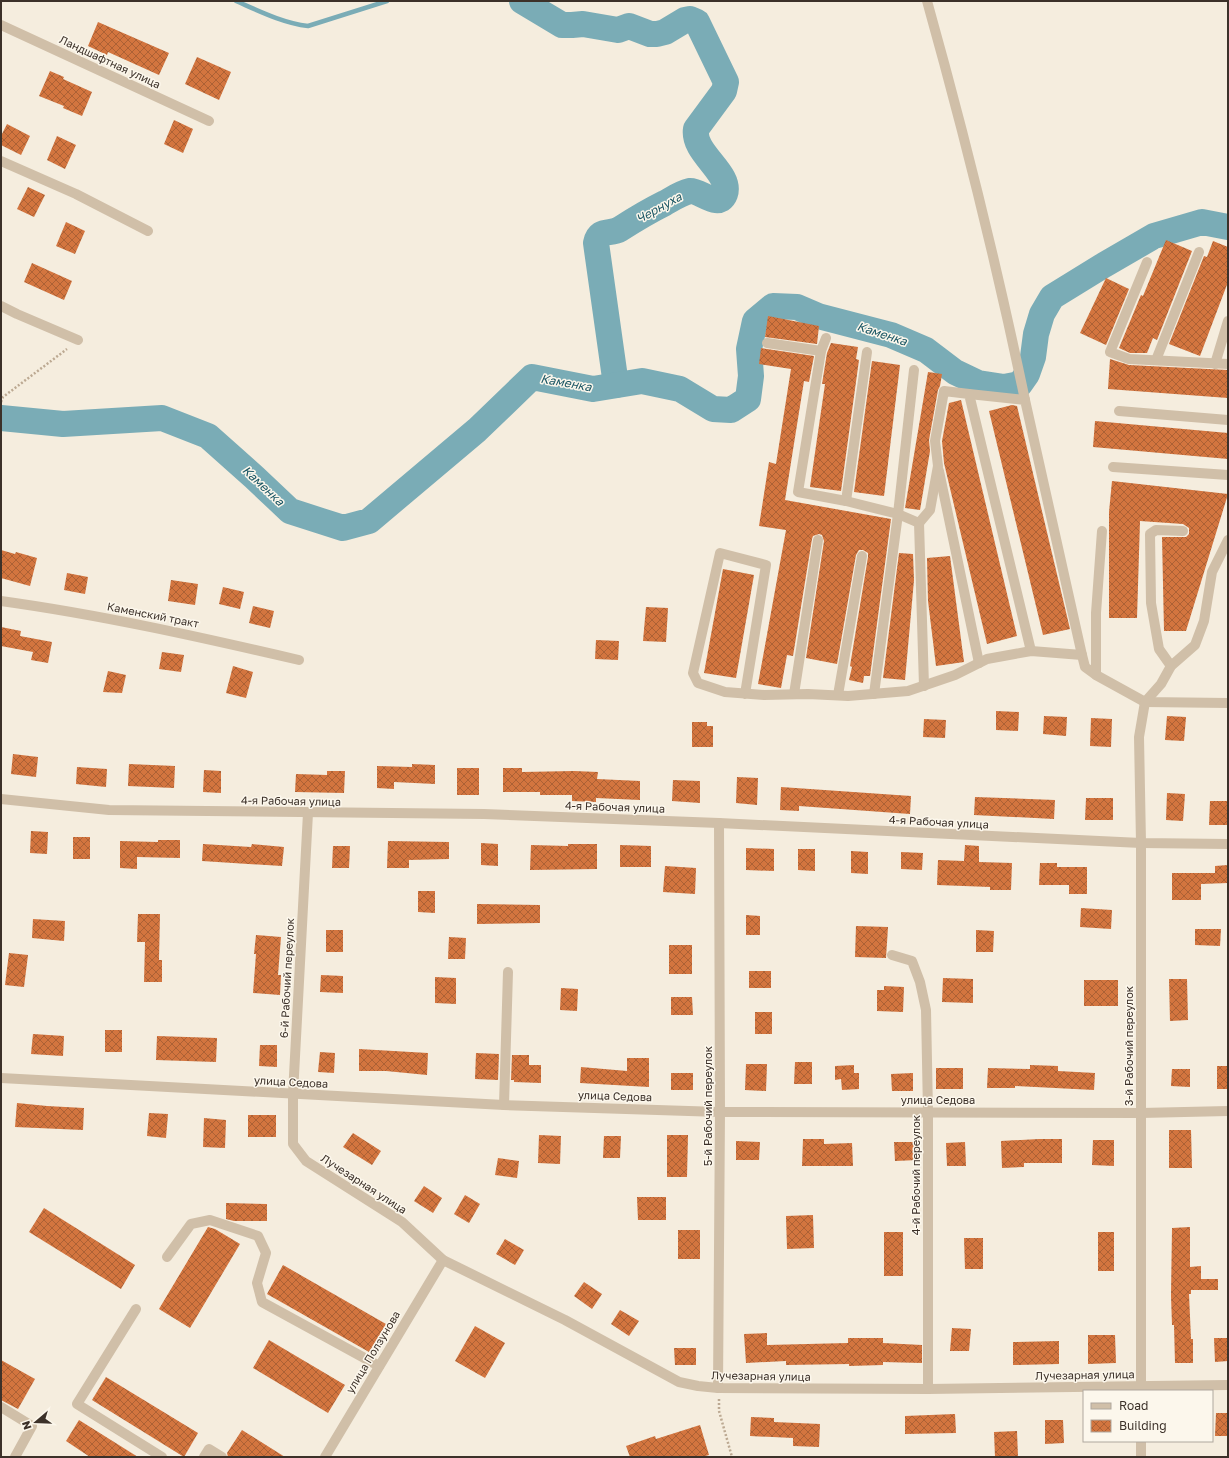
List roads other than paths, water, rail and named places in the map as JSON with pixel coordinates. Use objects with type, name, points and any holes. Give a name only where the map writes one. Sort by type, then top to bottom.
[{"type":"street","points":[[927,1],[947,72],[1012,337],[1085,668],[1145,702],[1228,703]]},
{"type":"street","name":"Ландшафтная улица","points":[[1,25],[209,120]]},
{"type":"street","points":[[1,161],[76,194],[148,231]]},
{"type":"street","points":[[1156,360],[1199,252]]},
{"type":"street","points":[[1147,262],[1110,352],[1129,359],[1228,364]]},
{"type":"street","points":[[1,306],[78,340]]},
{"type":"street","points":[[1215,364],[1228,321]]},
{"type":"street","points":[[826,338],[821,351],[798,492],[846,501],[898,514],[919,523]]},
{"type":"street","points":[[767,343],[821,351]]},
{"type":"street","points":[[846,501],[867,352]]},
{"type":"street","points":[[874,694],[898,514],[914,370]]},
{"type":"street","points":[[979,663],[938,466],[935,441],[944,391],[1025,400]]},
{"type":"street","points":[[969,394],[1031,651]]},
{"type":"street","points":[[1119,411],[1228,420]]},
{"type":"street","points":[[924,686],[919,523],[930,510],[938,466]]},
{"type":"street","points":[[1113,467],[1228,475]]},
{"type":"street","points":[[1171,666],[1160,649],[1151,603],[1150,534],[1156,530],[1183,531]]},
{"type":"street","points":[[1096,675],[1096,613],[1102,531]]},
{"type":"street","points":[[794,694],[818,540]]},
{"type":"street","points":[[1145,702],[1161,684],[1171,666],[1195,645],[1204,621],[1212,572],[1228,540]]},
{"type":"street","points":[[745,694],[766,565],[720,552],[693,673],[698,683],[725,692],[745,694],[764,695],[838,695],[908,691],[955,675],[987,659],[1031,651],[1082,655]]},
{"type":"street","points":[[838,695],[862,556]]},
{"type":"street","name":"Каменский тракт","points":[[1,601],[54,608],[175,632],[299,660]]},
{"type":"street","name":"3-й Рабочий переулок","points":[[1141,1388],[1141,843],[1139,737],[1145,702]]},
{"type":"street","name":"4-я Рабочая улица","points":[[1,799],[108,810],[484,814],[719,823],[1141,843],[1228,844]]},
{"type":"street","name":"6-й Рабочий переулок","points":[[293,1144],[293,1094],[308,813]]},
{"type":"street","name":"5-й Рабочий переулок","points":[[718,1388],[720,1112],[719,823]]},
{"type":"street","name":"4-й Рабочий переулок","points":[[892,955],[912,961],[920,982],[926,1010],[928,1112],[928,1389]]},
{"type":"street","points":[[504,1105],[508,972]]},
{"type":"street","name":"улица Седова","points":[[1,1078],[504,1105],[720,1112],[1141,1113],[1228,1111]]},
{"type":"street","name":"Лучезарная улица","points":[[293,1144],[306,1161],[402,1222],[443,1260],[565,1320],[679,1382],[718,1388],[1141,1388],[1228,1385]]},
{"type":"street","points":[[167,1257],[191,1224],[210,1220],[258,1236],[266,1253],[257,1283],[262,1302],[379,1366]]},
{"type":"street","name":"улица Ползунова","points":[[325,1457],[443,1260]]},
{"type":"street","points":[[136,1308],[77,1404],[162,1457]]},
{"type":"street","points":[[1,1407],[32,1426],[15,1457]]},
{"type":"street","points":[[1141,1442],[1141,1457]]},
{"type":"street","points":[[204,1457],[209,1449],[222,1457]]},
{"type":"waterway","points":[[236,1],[262,13],[308,26],[387,1]]},
{"type":"waterway","name":"Чернуха","points":[[522,1],[562,25],[583,24],[618,30],[629,26],[650,34],[657,34],[665,32],[685,20],[690,19],[697,22],[726,82],[724,91],[696,129],[696,138],[700,146],[723,178],[726,186],[725,194],[722,198],[714,200],[694,191],[690,191],[677,196],[647,212],[620,229],[602,234],[597,238],[596,243],[616,385]]},
{"type":"waterway","name":"Каменка","points":[[1,418],[63,424],[162,418],[208,436],[290,511],[343,528],[369,521],[477,430],[532,377],[593,389],[642,381],[680,389],[713,409],[731,410],[748,399],[751,376],[749,349],[755,321],[773,306],[797,307],[818,316],[891,335],[926,350],[955,372],[978,383],[1004,387],[1020,384],[1027,374],[1033,357],[1036,334],[1042,314],[1052,297],[1154,236],[1202,222],[1228,227]]}]
